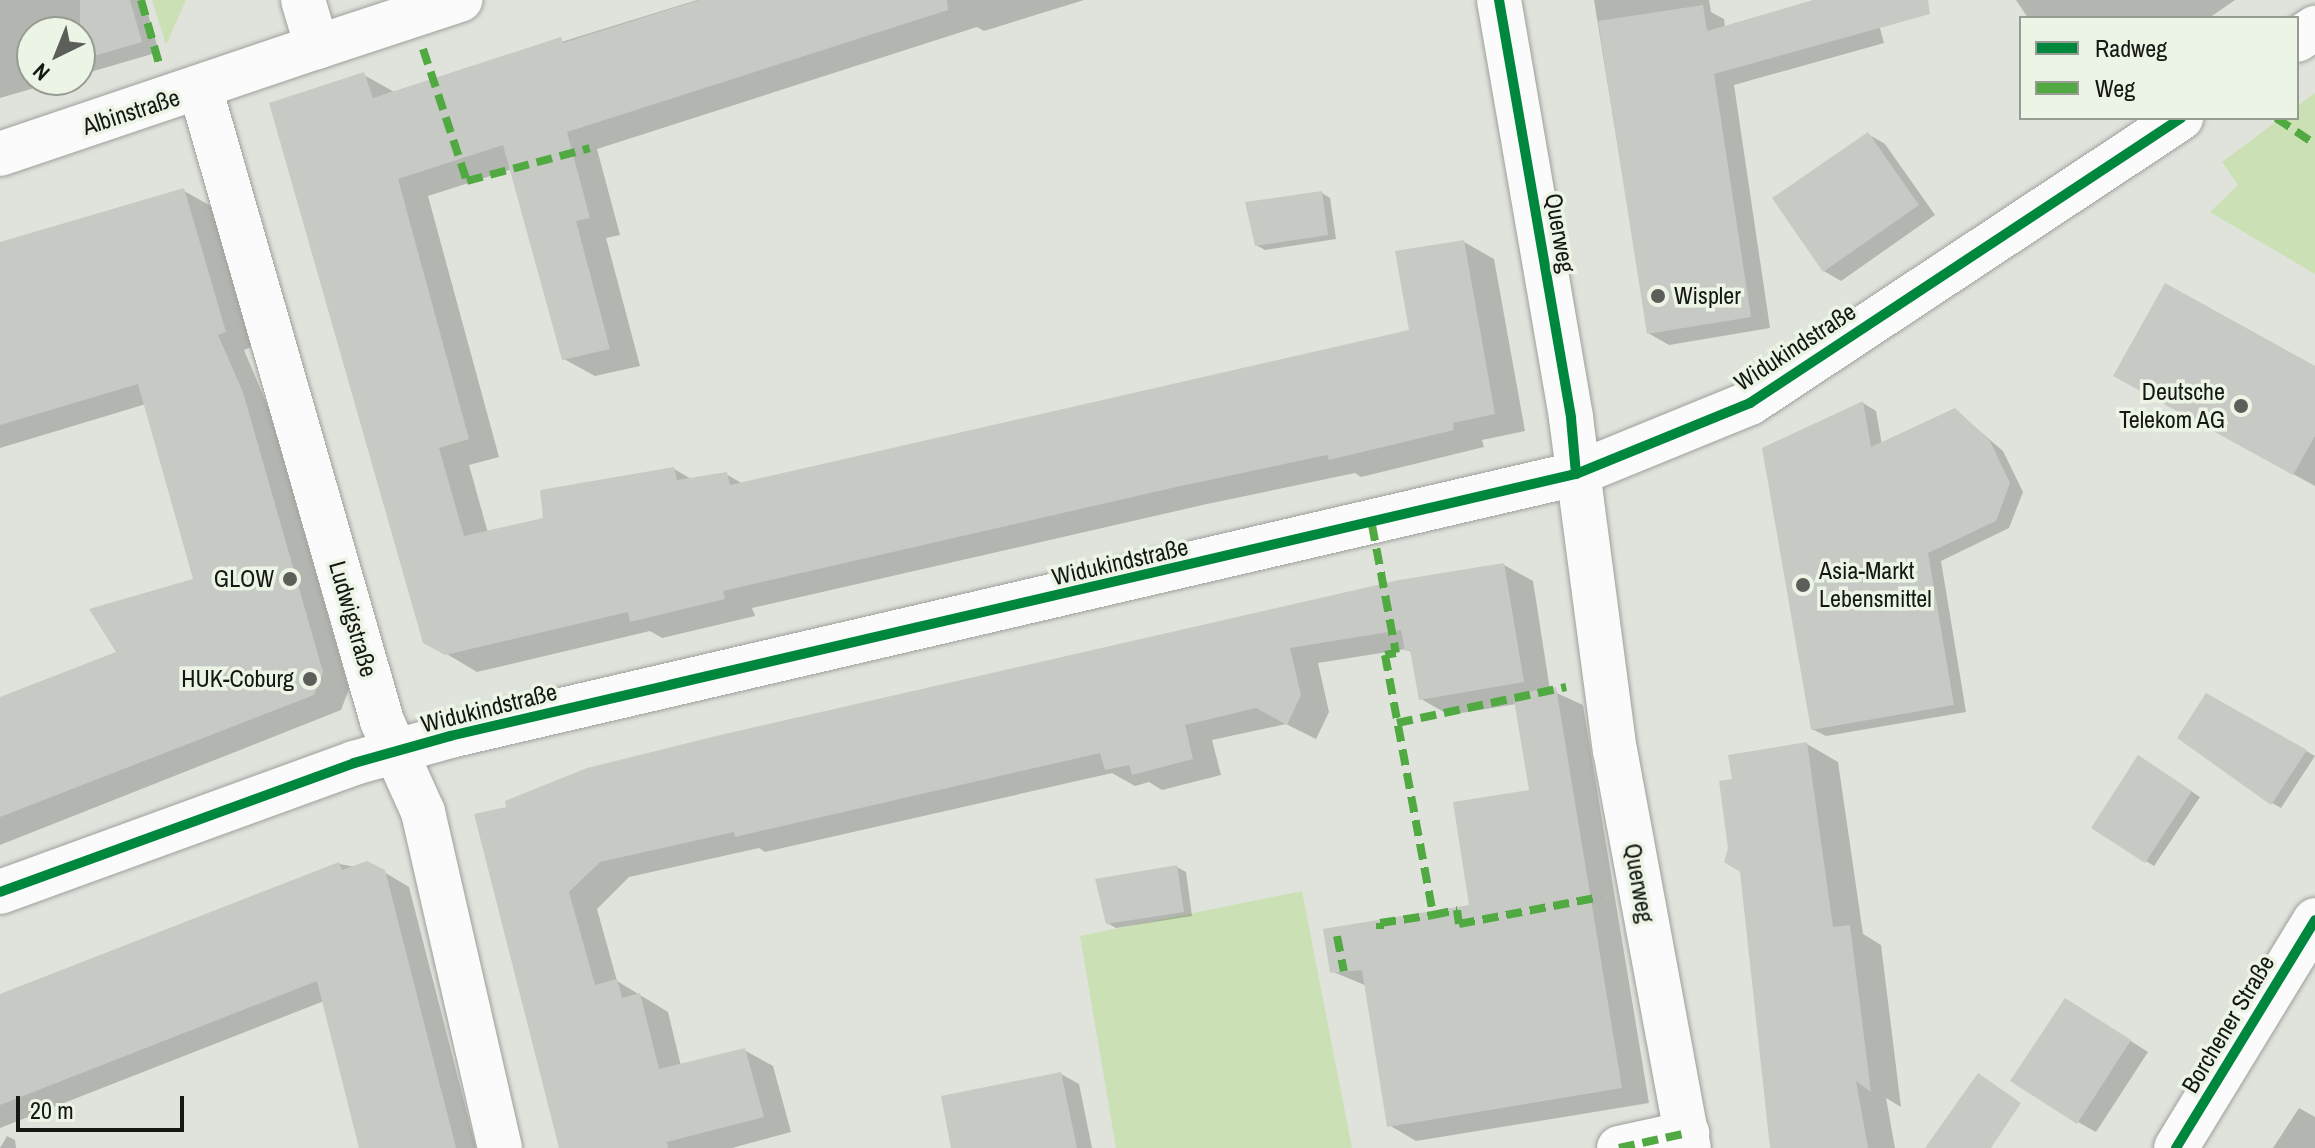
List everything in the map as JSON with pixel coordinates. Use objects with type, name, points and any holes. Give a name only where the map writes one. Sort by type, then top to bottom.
[{"type":"street","points":[[303,0],[317,47],[460,0]]},
{"type":"street","name":"Querweg","points":[[1499,0],[1571,418],[1576,474],[1615,750],[1688,1141]]},
{"type":"street","name":"Albinstraße","points":[[0,154],[201,91],[317,47]]},
{"type":"street","name":"Ludwigstraße","points":[[201,91],[382,721],[423,812],[500,1148]]},
{"type":"street","name":"Widukindstraße","points":[[0,892],[354,763],[466,732],[1576,474],[1750,403],[2178,120]]},
{"type":"street","name":"Borchener Straße","points":[[2176,1148],[2315,920]]},
{"type":"street","points":[[1619,1148],[1688,1141]]},
{"type":"green space","points":[[152,0],[186,0],[166,45]]},
{"type":"green space","points":[[2315,93],[2315,274],[2210,212],[2238,185],[2222,162],[2278,120],[2299,120],[2299,105]]},
{"type":"green space","points":[[1302,891],[1352,1148],[1116,1148],[1080,936]]},
{"type":"building","points":[[80,0],[130,0],[142,42],[96,55],[96,16],[80,16]]},
{"type":"building","points":[[699,0],[947,0],[948,10],[567,132],[590,218],[576,221],[610,349],[562,360],[503,145],[398,179],[469,439],[439,448],[464,536],[543,518],[540,490],[674,467],[677,480],[727,472],[730,485],[1409,330],[1395,251],[1464,240],[1495,414],[1453,423],[1454,430],[1329,460],[1327,455],[1176,487],[723,591],[725,599],[630,622],[628,612],[445,655],[423,643],[269,103],[364,72],[373,98],[561,37],[563,43]]},
{"type":"building","points":[[1813,0],[1928,0],[1930,14],[1714,74],[1751,317],[1647,334],[1598,21],[1703,5],[1707,31]]},
{"type":"building","points":[[1868,132],[1919,205],[1823,272],[1772,198]]},
{"type":"building","points":[[184,188],[226,332],[218,335],[243,392],[323,672],[314,695],[0,817],[0,697],[116,652],[89,609],[193,579],[138,384],[0,425],[0,242]]},
{"type":"building","points":[[1322,191],[1328,235],[1255,246],[1245,202]]},
{"type":"building","name":"Deutsche Telekom AG","points":[[2165,283],[2315,366],[2315,436],[2293,475],[2113,376]]},
{"type":"building","points":[[1863,401],[1871,447],[1955,408],[1990,441],[2010,483],[1996,521],[1928,553],[1954,705],[1811,730],[1762,448]]},
{"type":"building","points":[[1504,563],[1524,682],[1419,700],[1410,650],[1405,651],[1401,630],[1290,648],[1301,695],[1287,725],[1256,708],[1185,725],[1193,759],[1132,775],[1129,765],[1105,770],[1100,753],[735,837],[734,832],[600,862],[569,892],[595,985],[617,979],[622,998],[640,993],[659,1069],[745,1048],[764,1117],[667,1142],[668,1148],[559,1148],[474,814],[506,807],[505,801],[587,768],[712,737],[1399,580]]},
{"type":"building","points":[[1556,687],[1622,1088],[1387,1127],[1362,970],[1330,973],[1323,929],[1469,905],[1453,802],[1529,790],[1513,694]]},
{"type":"building","points":[[2206,693],[2307,750],[2271,805],[2177,738]]},
{"type":"building","points":[[1807,742],[1833,927],[1850,925],[1871,1092],[1856,1081],[1868,1148],[1770,1148],[1740,872],[1724,862],[1728,848],[1719,781],[1732,779],[1728,755]]},
{"type":"building","points":[[2138,755],[2192,791],[2145,863],[2091,828]]},
{"type":"building","points":[[367,861],[385,870],[456,1148],[359,1148],[317,981],[0,1105],[0,994],[339,862],[342,870]]},
{"type":"building","points":[[1177,865],[1184,912],[1106,924],[1095,879]]},
{"type":"building","points":[[2065,998],[2131,1040],[2077,1124],[2010,1081]]},
{"type":"building","points":[[1061,1072],[1077,1148],[951,1148],[941,1096]]},
{"type":"building","points":[[1978,1073],[2021,1103],[1991,1148],[1925,1148]]},
{"type":"marked path","points":[[141,0],[160,67]]},
{"type":"marked path","points":[[423,49],[467,181],[590,148]]},
{"type":"marked path","points":[[2279,120],[2315,144]]},
{"type":"marked path","points":[[1372,525],[1396,653],[1385,655],[1433,915],[1457,910],[1459,924],[1600,897]]},
{"type":"marked path","points":[[1397,723],[1566,687]]},
{"type":"marked path","points":[[1380,929],[1380,923],[1433,915]]},
{"type":"marked path","points":[[1337,936],[1344,971]]},
{"type":"marked path","points":[[1619,1148],[1687,1133]]},
{"type":"cycle path","points":[[1499,0],[1571,418],[1576,474]]},
{"type":"cycle path","points":[[0,892],[354,763],[450,736],[1576,474],[1750,403],[2178,120]]},
{"type":"cycle path","points":[[2176,1148],[2315,920]]},
{"type":"place","name":"Wispler","points":[[1658,296]]},
{"type":"place","name":"Deutsche Telekom AG","points":[[2241,406]]},
{"type":"place","name":"GLOW","points":[[290,579]]},
{"type":"place","name":"Asia-Markt Lebensmittel","points":[[1803,585]]},
{"type":"place","name":"HUK-Coburg","points":[[310,679]]}]
